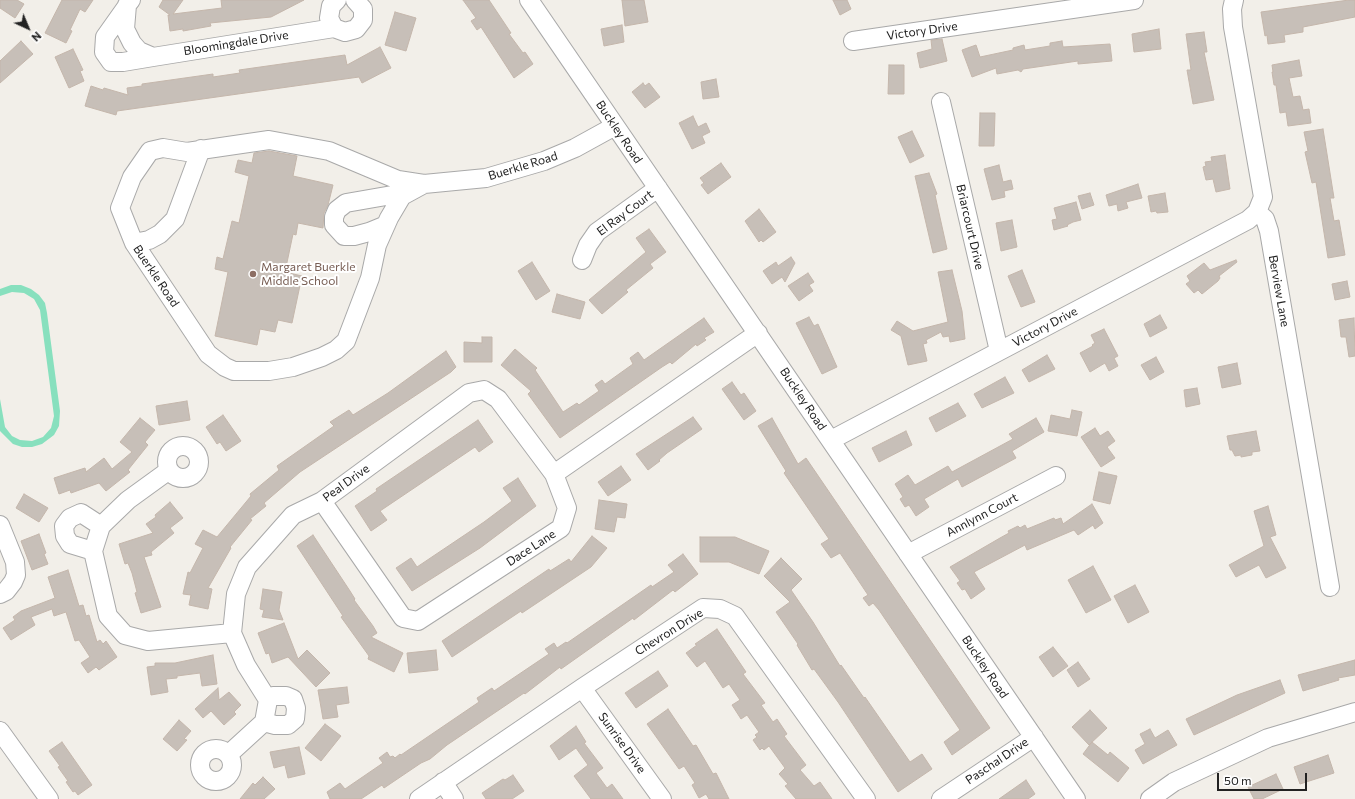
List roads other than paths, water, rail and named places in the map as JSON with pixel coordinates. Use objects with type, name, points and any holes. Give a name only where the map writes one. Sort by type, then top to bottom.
[{"type":"street","points":[[334,28],[331,23],[329,12],[331,6],[337,0]]},
{"type":"street","name":"Bloomingdale Drive","points":[[129,3],[105,37],[104,52],[111,62],[123,62],[146,54],[334,28],[345,32],[356,30],[363,20],[363,9],[355,0]]},
{"type":"street","name":"Buckley Road","points":[[529,0],[1076,799]]},
{"type":"street","name":"Victory Drive","points":[[853,41],[1134,0]]},
{"type":"street","points":[[1234,0],[1232,10],[1234,27],[1263,197],[1258,212]]},
{"type":"street","points":[[129,3],[125,29],[132,43],[146,54]]},
{"type":"street","name":"Briarcourt Drive","points":[[941,102],[999,351]]},
{"type":"street","name":"Buerkle Road","points":[[424,184],[402,196],[386,225],[377,245],[370,278],[346,341],[336,350],[322,357],[293,367],[269,371],[234,370],[225,367],[208,354],[134,243],[120,208],[132,177],[150,151],[163,148],[187,152],[268,140],[329,151],[398,180],[424,184],[486,178],[544,161],[575,148],[615,126]]},
{"type":"street","points":[[134,243],[149,240],[160,234],[175,220],[201,149]]},
{"type":"street","name":"El Ray Court","points":[[582,260],[588,245],[597,232],[658,188]]},
{"type":"street","points":[[386,225],[354,236],[344,236],[334,226],[334,217],[337,210],[346,203],[392,195],[402,196]]},
{"type":"street","name":"Victory Drive","points":[[831,440],[1248,220],[1258,212]]},
{"type":"street","name":"Berview Lane","points":[[1258,212],[1264,219],[1269,231],[1330,587]]},
{"type":"street","points":[[554,474],[758,333]]},
{"type":"street","name":"Peal Drive","points":[[268,700],[246,665],[232,633],[236,594],[247,567],[292,514],[322,501],[469,393],[484,390],[498,400],[554,474]]},
{"type":"street","points":[[168,472],[128,500],[101,526],[93,551],[108,616],[125,635],[148,641],[232,633]]},
{"type":"street","name":"Dace Lane","points":[[322,501],[403,618],[418,621],[561,528],[567,508],[554,474]]},
{"type":"street","name":"Annlynn Court","points":[[908,554],[1056,476]]},
{"type":"street","points":[[93,551],[70,544],[65,536],[64,526],[70,518],[81,513],[101,526]]},
{"type":"street","points":[[0,525],[15,562],[16,575],[14,582],[6,591],[0,594]]},
{"type":"street","name":"Chevron Drive","points":[[419,799],[703,608],[720,609],[736,616],[866,799]]},
{"type":"street","name":"Sunrise Drive","points":[[582,688],[662,799]]},
{"type":"street","points":[[229,754],[264,722],[268,700],[273,696],[286,696],[294,699],[296,708],[295,719],[288,725],[275,725],[264,722]]},
{"type":"street","points":[[1150,799],[1174,782],[1268,738],[1355,712]]},
{"type":"street","points":[[0,732],[49,799]]},
{"type":"street","name":"Paschal Drive","points":[[941,799],[1034,737]]},
{"type":"street","points":[[443,782],[454,799]]},
{"type":"place","name":"Margaret Buerkle Middle School","points":[[253,274]]}]
